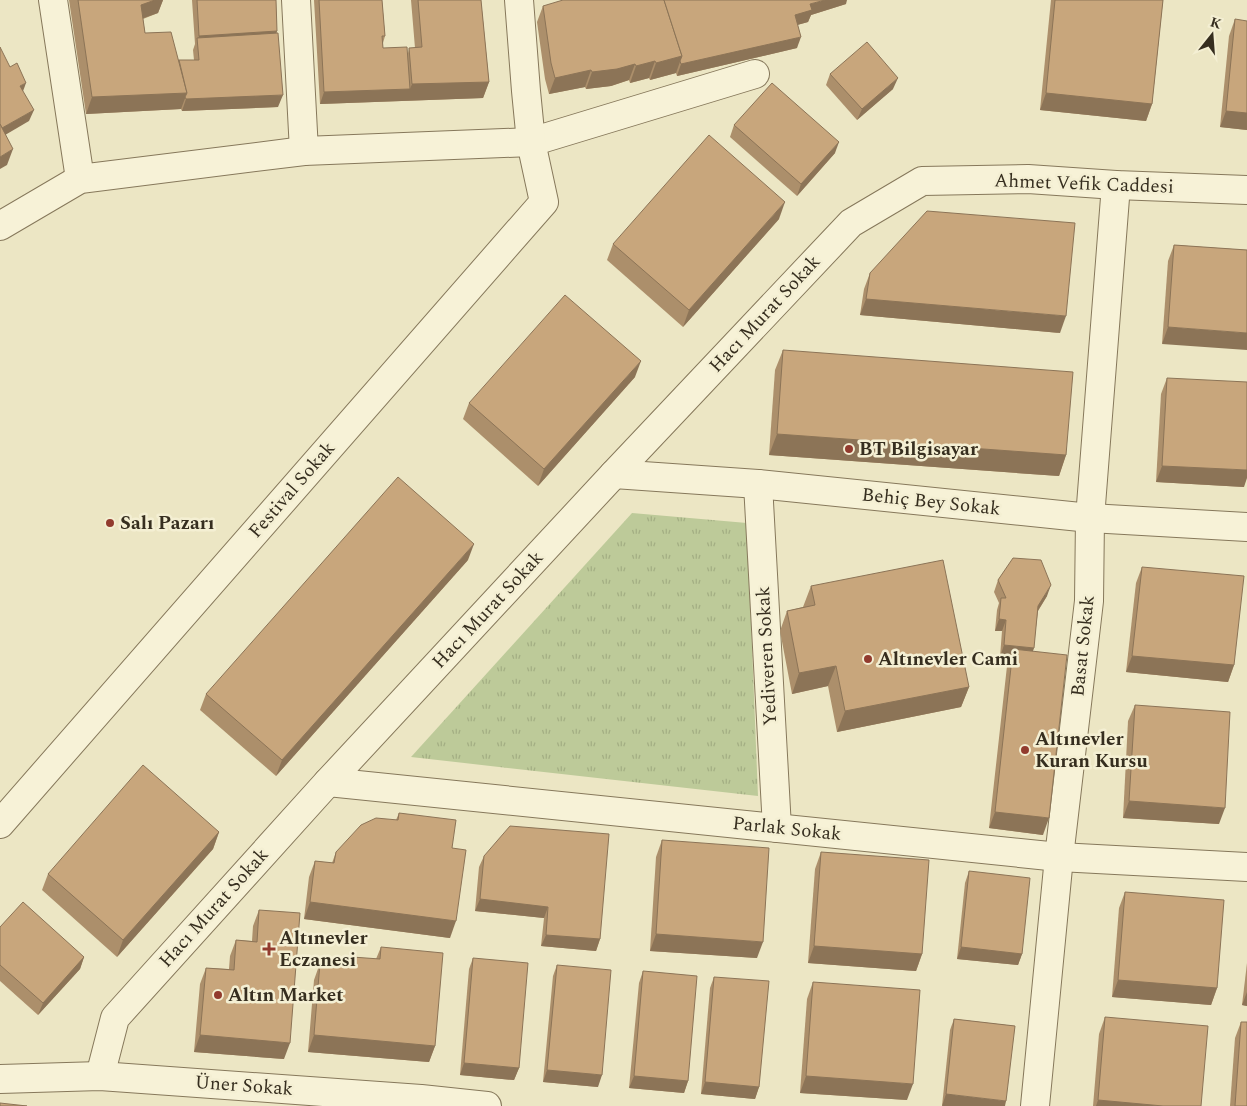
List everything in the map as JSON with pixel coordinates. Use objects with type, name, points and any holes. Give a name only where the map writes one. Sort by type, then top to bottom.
[{"type":"street","points":[[53,0],[80,179]]},
{"type":"street","points":[[296,0],[304,151]]},
{"type":"street","points":[[519,0],[531,142]]},
{"type":"street","points":[[0,226],[80,179],[304,151],[531,142],[755,74]]},
{"type":"street","name":"Festival Sokak","points":[[0,824],[544,202],[531,142]]},
{"type":"street","name":"Ahmet Vefik Caddesi","points":[[922,181],[1028,179],[1116,185],[1247,190]]},
{"type":"street","name":"Hacı Murat Sokak","points":[[100,1076],[115,1018],[328,782],[614,474],[851,223],[922,181]]},
{"type":"street","name":"Basat Sokak","points":[[1035,1106],[1059,857],[1089,600],[1090,518],[1116,185]]},
{"type":"street","name":"Behiç Bey Sokak","points":[[614,474],[758,484],[1090,518],[1247,526]]},
{"type":"street","name":"Yediveren Sokak","points":[[758,484],[777,828]]},
{"type":"street","name":"Parlak Sokak","points":[[328,782],[1059,857],[1247,867]]},
{"type":"street","name":"Üner Sokak","points":[[0,1078],[100,1076],[421,1099],[487,1106]]},
{"type":"green space","points":[[632,513],[747,523],[758,796],[411,757]]},
{"type":"building","points":[[78,0],[155,0],[141,5],[145,33],[171,32],[187,93],[92,97]]},
{"type":"building","points":[[197,0],[276,0],[277,31],[199,36]]},
{"type":"building","points":[[319,0],[382,0],[385,36],[382,36],[383,48],[407,47],[410,89],[324,92]]},
{"type":"building","points":[[418,0],[481,0],[489,82],[412,84],[409,48],[422,47]]},
{"type":"building","points":[[563,0],[664,0],[682,56],[656,63],[655,61],[636,66],[635,64],[617,69],[592,72],[591,70],[555,78],[543,6]]},
{"type":"building","points":[[664,0],[825,0],[810,4],[812,10],[795,15],[801,37],[681,64],[682,56]]},
{"type":"building","points":[[1055,0],[1163,0],[1152,104],[1046,93]]},
{"type":"building","points":[[1235,19],[1247,21],[1247,113],[1226,111]]},
{"type":"building","points":[[278,33],[283,95],[186,99],[187,93],[179,60],[199,60],[197,38]]},
{"type":"building","points":[[867,42],[898,78],[862,109],[830,74]]},
{"type":"building","points":[[0,47],[10,67],[17,63],[26,83],[20,86],[34,110],[2,128],[0,124]]},
{"type":"building","points":[[772,83],[839,142],[801,184],[734,125]]},
{"type":"building","points":[[0,124],[13,149],[0,157]]},
{"type":"building","points":[[709,135],[785,202],[689,310],[613,244]]},
{"type":"building","points":[[927,211],[1075,223],[1066,316],[866,299],[870,273]]},
{"type":"building","points":[[1174,245],[1247,250],[1247,333],[1168,327]]},
{"type":"building","points":[[565,295],[641,361],[544,469],[469,403]]},
{"type":"building","points":[[783,350],[1073,372],[1066,455],[777,434]]},
{"type":"building","points":[[1167,378],[1247,382],[1247,470],[1162,466]]},
{"type":"building","points":[[398,477],[474,544],[282,760],[206,694]]},
{"type":"building","points":[[1013,558],[1041,560],[1051,585],[1038,606],[1034,648],[1004,645],[1006,620],[999,619],[1001,598],[1006,598],[998,580]]},
{"type":"building","name":"Altınevler Cami","points":[[943,560],[969,687],[845,711],[836,666],[799,673],[787,611],[815,605],[811,586]]},
{"type":"building","points":[[1142,567],[1244,576],[1234,665],[1132,656]]},
{"type":"building","name":"Altınevler Kuran Kursu","points":[[1013,649],[1067,655],[1049,818],[995,812]]},
{"type":"building","points":[[1135,705],[1230,712],[1225,808],[1129,801]]},
{"type":"building","points":[[143,765],[219,832],[123,940],[48,874]]},
{"type":"building","points":[[399,813],[456,820],[452,848],[466,850],[456,921],[310,902],[315,861],[334,863],[336,852],[361,825],[376,818],[398,820]]},
{"type":"building","points":[[510,826],[609,834],[600,939],[546,935],[548,907],[480,899],[484,856]]},
{"type":"building","points":[[662,840],[769,848],[763,942],[656,934]]},
{"type":"building","points":[[821,852],[929,860],[922,954],[814,946]]},
{"type":"building","points":[[969,871],[1030,878],[1022,954],[961,947]]},
{"type":"building","points":[[1125,892],[1224,900],[1217,988],[1118,980]]},
{"type":"building","points":[[23,902],[84,957],[43,1003],[0,965],[0,927]]},
{"type":"building","points":[[259,910],[300,913],[290,1043],[200,1035],[206,968],[234,970],[236,940],[257,942]]},
{"type":"building","points":[[381,947],[443,953],[435,1046],[314,1035],[320,963],[351,966],[352,957],[380,959]]},
{"type":"building","points":[[473,958],[528,963],[519,1068],[464,1063]]},
{"type":"building","points":[[557,965],[611,970],[602,1075],[547,1070]]},
{"type":"building","points":[[643,971],[697,976],[688,1081],[634,1076]]},
{"type":"building","points":[[714,977],[769,981],[759,1087],[705,1082]]},
{"type":"building","points":[[813,982],[920,990],[913,1084],[806,1076]]},
{"type":"building","points":[[1105,1017],[1208,1026],[1201,1106],[1163,1106],[1098,1100]]},
{"type":"building","points":[[954,1019],[1015,1026],[1006,1101],[946,1094]]},
{"type":"building","points":[[1241,1022],[1247,1022],[1247,1106],[1235,1106]]},
{"type":"building","points":[[0,1103],[27,1106],[0,1106]]},
{"type":"place","name":"BT Bilgisayar","points":[[849,449]]},
{"type":"place","name":"Salı Pazarı","points":[[110,523]]},
{"type":"place","name":"Altınevler Cami","points":[[868,659]]},
{"type":"place","name":"Altınevler Kuran Kursu","points":[[1025,750]]},
{"type":"place","name":"Altınevler Eczanesi","points":[[269,949]]},
{"type":"place","name":"Altın Market","points":[[218,995]]}]
